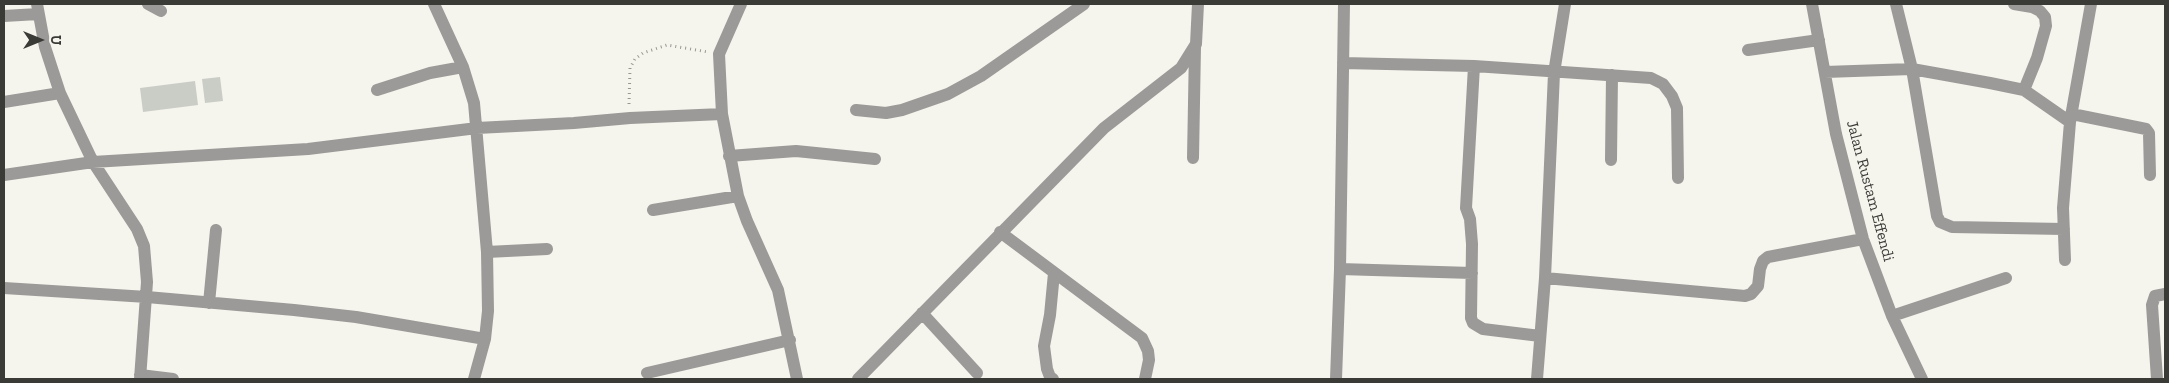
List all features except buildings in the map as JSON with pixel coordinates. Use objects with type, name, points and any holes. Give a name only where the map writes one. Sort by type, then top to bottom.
[{"type":"street","points":[[148,4],[161,11]]},
{"type":"street","points":[[434,4],[463,67],[474,103],[477,128],[487,252],[488,311],[485,339],[474,379]]},
{"type":"street","points":[[741,4],[719,54],[722,114],[738,196],[746,221],[778,290],[797,379]]},
{"type":"street","points":[[856,110],[886,113],[902,110],[948,94],[981,76],[1084,4]]},
{"type":"street","points":[[1193,158],[1198,4]]},
{"type":"street","points":[[1336,379],[1340,269],[1344,4]]},
{"type":"street","points":[[1537,379],[1545,278],[1554,73],[1565,4]]},
{"type":"street","name":"Jalan Rustam Effendi","points":[[1812,4],[1836,134],[1863,239],[1892,316],[1922,379]]},
{"type":"street","points":[[1896,4],[1912,69],[1936,216],[1940,222],[1952,227],[2064,229]]},
{"type":"street","points":[[2014,4],[2032,7],[2040,12],[2045,18],[2046,26],[2037,58],[2024,90]]},
{"type":"street","points":[[2065,260],[2063,208],[2071,118],[2091,4]]},
{"type":"street","points":[[4,16],[37,9],[46,48],[60,93],[93,162],[141,237],[146,265],[147,297],[140,377],[173,379]]},
{"type":"street","points":[[1748,50],[1818,40]]},
{"type":"street","points":[[858,379],[1104,128],[1181,68],[1196,44]]},
{"type":"street","points":[[1343,63],[1474,66],[1554,73],[1651,78],[1663,84],[1672,96],[1677,108],[1678,178]]},
{"type":"street","points":[[1474,66],[1466,208],[1471,229],[1472,272],[1470,308],[1473,323],[1483,329],[1540,336]]},
{"type":"street","points":[[377,90],[430,73],[463,67]]},
{"type":"street","points":[[1825,72],[1912,69],[2024,90],[2071,118],[2146,129],[2149,133],[2150,175]]},
{"type":"street","points":[[1611,160],[1612,75]]},
{"type":"street","points":[[4,102],[60,93]]},
{"type":"street","points":[[4,175],[93,162],[286,152],[477,128],[722,114]]},
{"type":"street","points":[[729,156],[796,151],[875,159]]},
{"type":"street","points":[[653,210],[738,196]]},
{"type":"street","points":[[209,302],[216,230]]},
{"type":"street","points":[[1000,232],[1142,338],[1148,351],[1149,360],[1145,379]]},
{"type":"street","points":[[1545,278],[1745,296],[1751,294],[1758,286],[1762,261],[1768,257],[1863,239]]},
{"type":"street","points":[[487,252],[547,248]]},
{"type":"street","points":[[1340,269],[1472,272]]},
{"type":"street","points":[[1054,272],[1050,315],[1044,346],[1047,368],[1050,377],[1054,379]]},
{"type":"street","points":[[1892,316],[2006,278]]},
{"type":"street","points":[[4,288],[209,302],[356,317],[485,339]]},
{"type":"street","points":[[2157,379],[2152,305],[2155,296],[2165,294]]},
{"type":"street","points":[[922,313],[977,373]]},
{"type":"street","points":[[647,373],[790,340]]},
{"type":"path","points":[[630,118],[628,85],[630,68],[635,59],[643,53],[656,47],[667,45],[719,54]]}]
